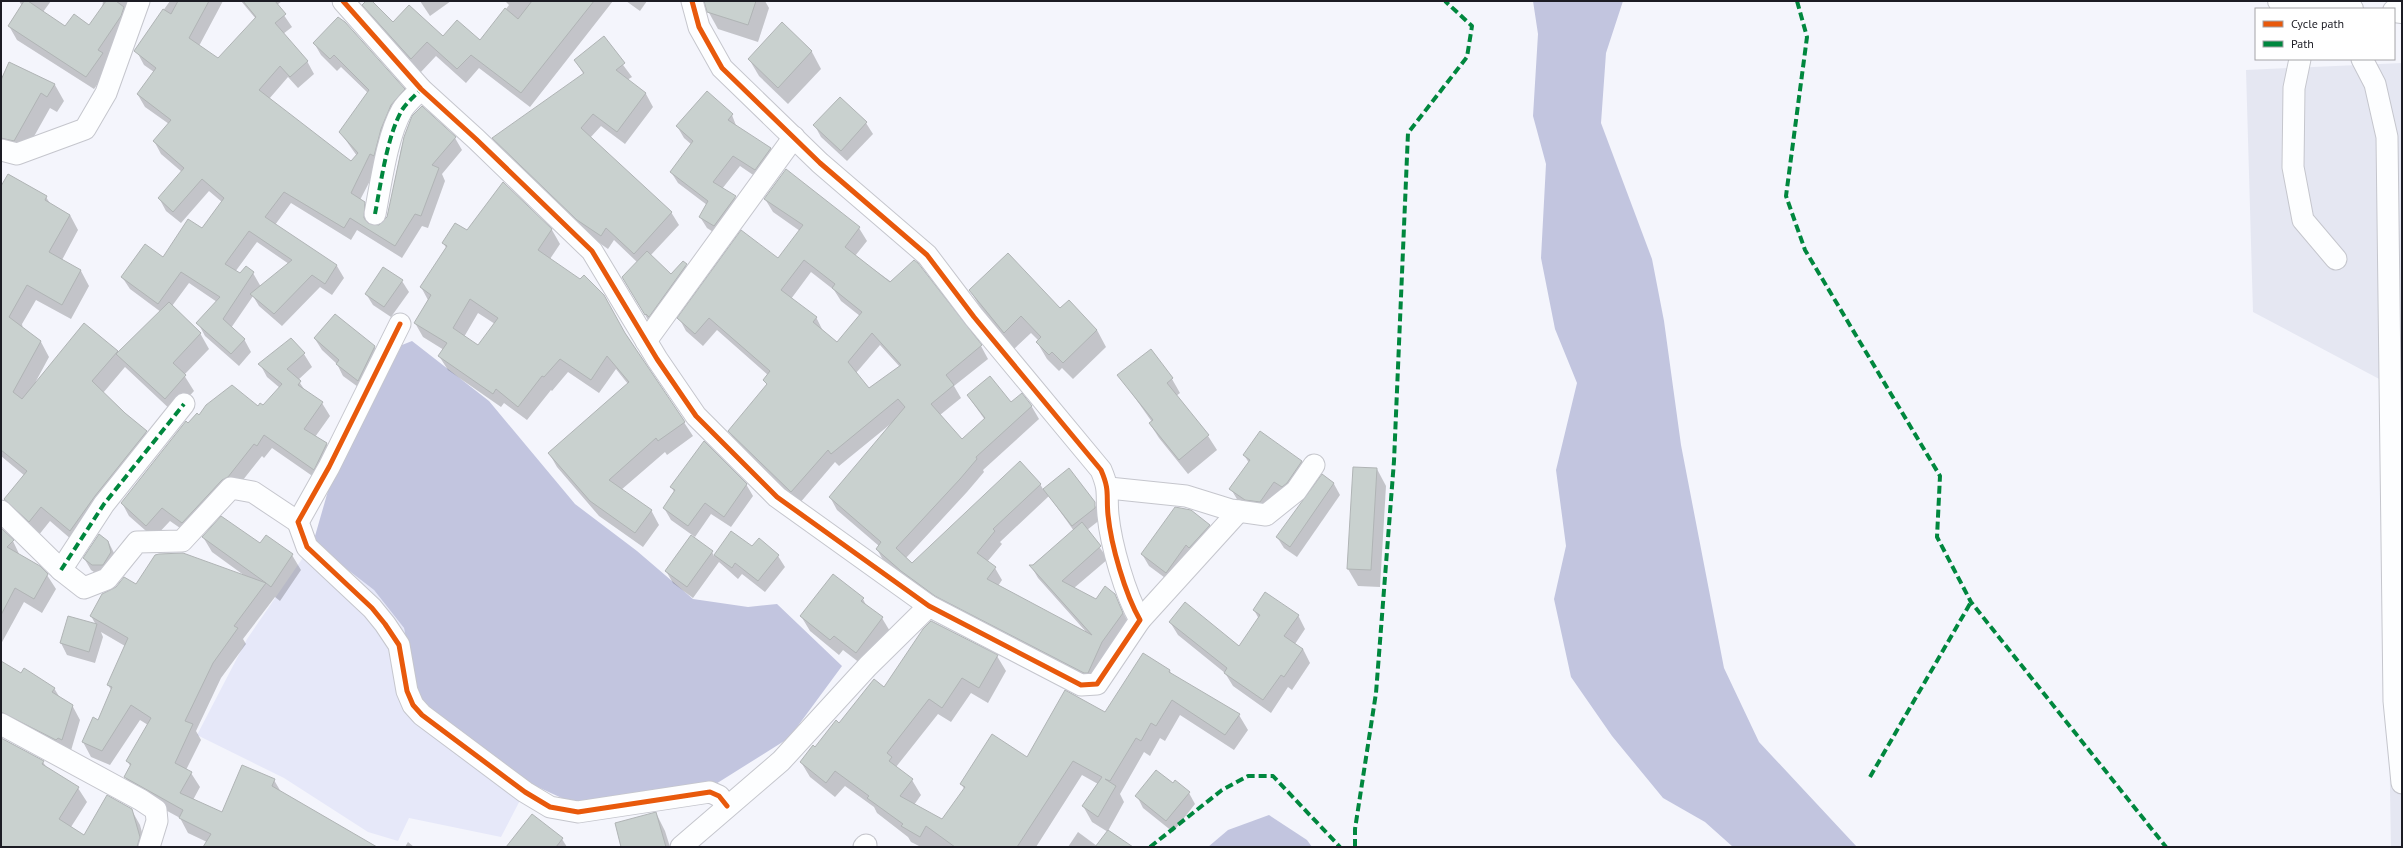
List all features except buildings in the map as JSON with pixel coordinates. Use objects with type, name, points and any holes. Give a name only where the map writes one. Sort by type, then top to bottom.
[{"type":"highway","points":[[2284,1],[2310,7],[2322,8]]},
{"type":"street","points":[[1,150],[17,154],[85,129],[106,92],[140,1]]},
{"type":"street","points":[[343,1],[421,89],[476,139],[592,251],[646,341],[696,416],[777,497],[929,606],[1081,685],[1089,686],[1097,684],[1140,620],[1239,512]]},
{"type":"street","points":[[692,1],[699,27],[722,68],[820,163],[927,255],[974,317],[1101,470],[1109,488],[1108,515],[1120,571],[1130,602],[1140,620]]},
{"type":"street","points":[[2300,60],[2294,88],[2293,167],[2303,220],[2336,258]]},
{"type":"street","points":[[2363,60],[2375,84],[2387,137],[2394,701],[2402,783]]},
{"type":"street","points":[[375,214],[382,175],[396,122],[403,108],[421,89]]},
{"type":"street","points":[[646,341],[794,137]]},
{"type":"street","points":[[298,522],[329,467],[400,324]]},
{"type":"street","points":[[61,570],[104,504],[184,404]]},
{"type":"street","points":[[1109,488],[1186,496],[1239,512],[1266,515],[1296,491],[1314,465]]},
{"type":"street","points":[[1,512],[61,570],[84,588],[107,579],[137,542],[182,541],[231,488],[253,492],[298,522],[307,547],[372,608],[399,645],[406,692],[413,705],[422,715],[525,792],[550,807],[578,812],[710,792],[719,796],[728,806]]},
{"type":"street","points":[[681,847],[781,761],[868,666],[929,606]]},
{"type":"street","points":[[1,724],[141,800],[156,810],[157,821],[149,847]]},
{"type":"shaded area","points":[[1533,1],[1623,1],[1606,53],[1601,123],[1652,259],[1664,321],[1681,445],[1724,668],[1759,742],[1857,847],[1733,847],[1705,822],[1663,798],[1612,736],[1571,677],[1554,599],[1566,546],[1556,470],[1577,383],[1555,329],[1541,258],[1546,164],[1533,116],[1538,34]]},
{"type":"shaded area","points":[[2402,63],[2402,847],[2391,847],[2383,381],[2253,312],[2246,70]]},
{"type":"shaded area","points":[[412,341],[489,401],[575,504],[637,551],[693,599],[748,607],[777,604],[842,666],[789,738],[711,787],[577,805],[529,783],[419,703],[404,628],[374,590],[313,543],[332,477],[392,349]]},
{"type":"shaded area","points":[[313,543],[374,590],[404,628],[420,703],[529,783],[501,837],[409,818],[398,841],[368,832],[284,778],[197,735],[247,639]]},
{"type":"shaded area","points":[[1269,815],[1307,840],[1312,847],[1208,847],[1228,830]]},
{"type":"marked path","points":[[1355,847],[1355,829],[1376,693],[1394,461],[1408,133],[1467,57],[1472,26],[1445,1]]},
{"type":"marked path","points":[[1797,1],[1807,37],[1786,196],[1805,250],[1940,476],[1937,537],[1971,602],[2166,847]]},
{"type":"marked path","points":[[375,214],[385,160],[392,133],[402,110],[421,89]]},
{"type":"marked path","points":[[61,570],[104,504],[184,404]]},
{"type":"marked path","points":[[1870,777],[1971,602]]},
{"type":"marked path","points":[[1150,847],[1222,790],[1248,776],[1273,776],[1340,847]]},
{"type":"cycle path","points":[[343,1],[421,89],[476,139],[592,251],[657,359],[696,416],[777,497],[929,606],[1081,685],[1097,684],[1140,620],[1129,597],[1115,555],[1108,515],[1107,488],[1101,470],[974,317],[927,255],[820,163],[722,68],[699,27],[692,1]]},
{"type":"cycle path","points":[[400,324],[329,467],[298,522],[307,547],[372,608],[399,645],[407,691],[413,705],[422,715],[525,792],[550,807],[578,812],[710,792],[719,796],[727,806]]}]
